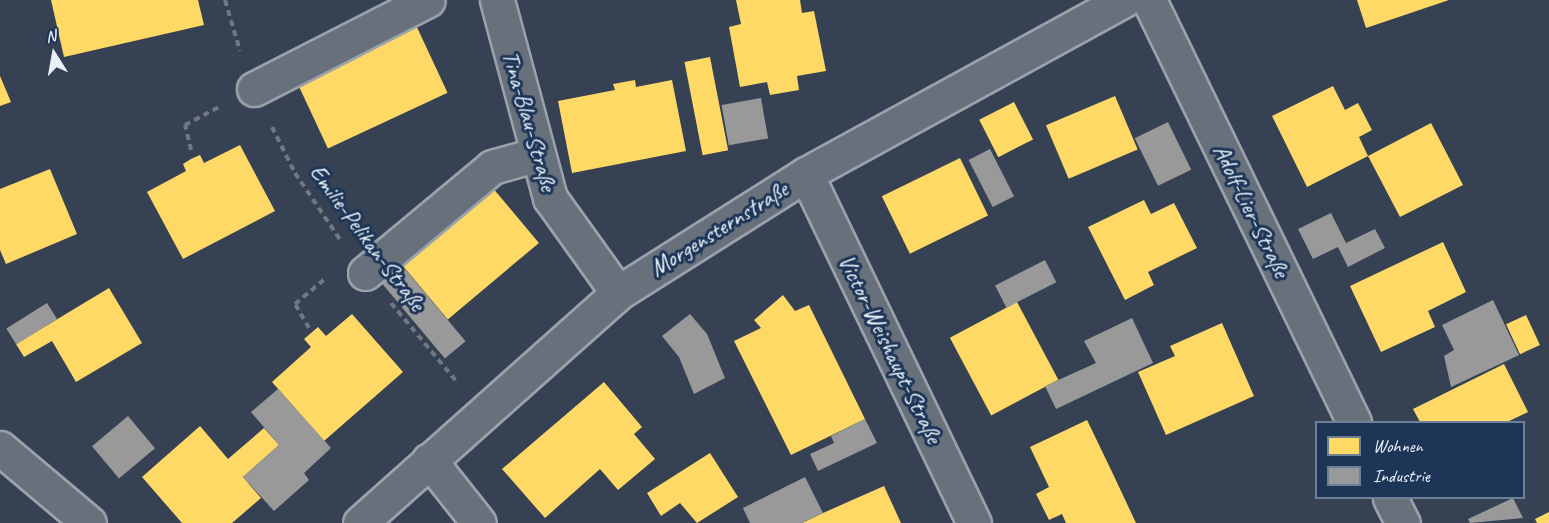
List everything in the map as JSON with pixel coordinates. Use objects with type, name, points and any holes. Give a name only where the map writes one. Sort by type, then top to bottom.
[{"type":"street","points":[[254,89],[428,0]]},
{"type":"street","name":"Tina-Blau-Straße","points":[[497,0],[535,155],[549,198],[618,293]]},
{"type":"street","name":"Morgensternstraße","points":[[360,523],[618,293],[806,174],[1124,0]]},
{"type":"street","name":"Adolf-Lier-Straße","points":[[1149,0],[1353,421]]},
{"type":"street","points":[[358,265],[492,167],[535,155]]},
{"type":"street","name":"Victor-Weishaupt-Straße","points":[[806,174],[974,523]]},
{"type":"street","points":[[0,448],[89,523]]},
{"type":"street","points":[[429,460],[479,523]]},
{"type":"street","points":[[1391,499],[1403,523]]},
{"type":"path","name":"Emilie-Pelikan-Straße","points":[[225,0],[254,89],[295,173],[358,265],[483,413]]},
{"type":"path","points":[[191,150],[185,125],[254,89]]},
{"type":"path","points":[[309,328],[295,304],[358,265]]},
{"type":"building: Wohnen","points":[[51,0],[198,0],[204,25],[64,57]]},
{"type":"building: Wohnen","points":[[736,0],[800,0],[802,13],[814,11],[826,71],[797,76],[799,90],[770,95],[767,82],[740,87],[729,27],[741,24]]},
{"type":"building: Wohnen","points":[[1357,0],[1449,0],[1366,28]]},
{"type":"building: Wohnen","points":[[415,23],[448,93],[328,149],[295,79]]},
{"type":"building: Wohnen","points":[[710,57],[728,150],[703,155],[684,62]]},
{"type":"building: Wohnen","points":[[0,76],[11,102],[0,106]]},
{"type":"building: Wohnen","points":[[635,80],[636,87],[672,80],[686,151],[572,173],[558,101],[615,90],[613,84]]},
{"type":"building: Wohnen","points":[[1333,86],[1345,110],[1358,103],[1372,130],[1359,137],[1368,156],[1307,187],[1272,116]]},
{"type":"building: Wohnen","points":[[1115,96],[1138,149],[1069,179],[1046,125]]},
{"type":"building: Wohnen","points":[[1014,102],[1033,139],[998,157],[979,120]]},
{"type":"building: Wohnen","points":[[1431,123],[1463,185],[1400,217],[1368,156]]},
{"type":"building: Wohnen","points":[[240,145],[275,211],[183,259],[147,192],[186,171],[183,164],[191,159],[200,155],[204,163]]},
{"type":"building: Wohnen","points":[[960,158],[988,216],[910,254],[882,196]]},
{"type":"building: Wohnen","points":[[50,169],[77,234],[6,264],[0,250],[0,189]]},
{"type":"building: Wohnen","points":[[492,187],[539,243],[448,319],[401,263]]},
{"type":"building: Wohnen","points":[[1144,200],[1151,214],[1174,203],[1197,248],[1148,272],[1154,285],[1125,300],[1088,227]]},
{"type":"building: Wohnen","points":[[1443,242],[1466,292],[1428,311],[1435,327],[1381,352],[1350,286]]},
{"type":"building: Wohnen","points":[[109,288],[142,343],[76,382],[52,341],[24,357],[16,344]]},
{"type":"building: Wohnen","points":[[783,295],[795,311],[809,305],[865,419],[791,455],[734,341],[761,328],[754,320]]},
{"type":"building: Wohnen","points":[[1017,302],[1058,380],[991,415],[950,338]]},
{"type":"building: Wohnen","points":[[352,314],[403,372],[324,441],[272,382],[311,347],[304,339],[318,327],[326,336]]},
{"type":"building: Wohnen","points":[[1526,315],[1540,345],[1520,354],[1506,324]]},
{"type":"building: Wohnen","points":[[1222,323],[1254,396],[1166,435],[1138,372],[1175,356],[1170,346]]},
{"type":"building: Wohnen","points":[[1504,364],[1528,412],[1509,421],[1419,421],[1413,409]]},
{"type":"building: Wohnen","points":[[604,382],[642,427],[634,434],[655,459],[618,490],[600,469],[545,518],[502,469]]},
{"type":"building: Wohnen","points":[[1087,420],[1136,523],[1066,523],[1062,514],[1049,520],[1036,494],[1049,487],[1030,447]]},
{"type":"building: Wohnen","points":[[200,426],[228,459],[264,428],[279,445],[243,477],[261,498],[232,523],[182,523],[142,477]]},
{"type":"building: Wohnen","points":[[710,453],[738,497],[697,523],[680,503],[661,516],[647,493]]},
{"type":"building: Wohnen","points":[[884,486],[901,523],[802,523],[823,513]]},
{"type":"building: Wohnen","points":[[1549,512],[1549,523],[1537,523],[1535,519]]},
{"type":"building: Industrie","points":[[761,98],[768,138],[729,145],[722,105]]},
{"type":"building: Industrie","points":[[1168,122],[1191,170],[1158,186],[1135,138]]},
{"type":"building: Industrie","points":[[990,149],[1014,196],[993,207],[969,160]]},
{"type":"building: Industrie","points":[[1331,213],[1346,243],[1375,229],[1385,248],[1348,267],[1338,247],[1313,259],[1298,229]]},
{"type":"building: Industrie","points":[[1045,260],[1056,282],[1006,308],[995,285]]},
{"type":"building: Industrie","points":[[400,263],[466,341],[445,358],[379,280]]},
{"type":"building: Industrie","points":[[1493,300],[1519,355],[1451,387],[1444,356],[1454,350],[1442,325]]},
{"type":"building: Industrie","points":[[47,303],[57,319],[16,345],[6,328]]},
{"type":"building: Industrie","points":[[690,314],[707,334],[725,378],[694,394],[679,357],[662,336]]},
{"type":"building: Industrie","points":[[1132,318],[1153,363],[1056,409],[1045,386],[1096,363],[1084,341]]},
{"type":"building: Industrie","points":[[278,389],[331,448],[304,473],[309,480],[274,511],[243,477],[279,445],[251,412]]},
{"type":"building: Industrie","points":[[128,416],[155,448],[119,478],[92,446]]},
{"type":"building: Industrie","points":[[865,419],[877,443],[818,471],[810,454],[834,443],[831,436]]},
{"type":"building: Industrie","points":[[805,477],[823,513],[802,523],[750,523],[743,508]]},
{"type":"building: Industrie","points":[[1511,499],[1514,499],[1523,518],[1470,523],[1468,519]]}]
